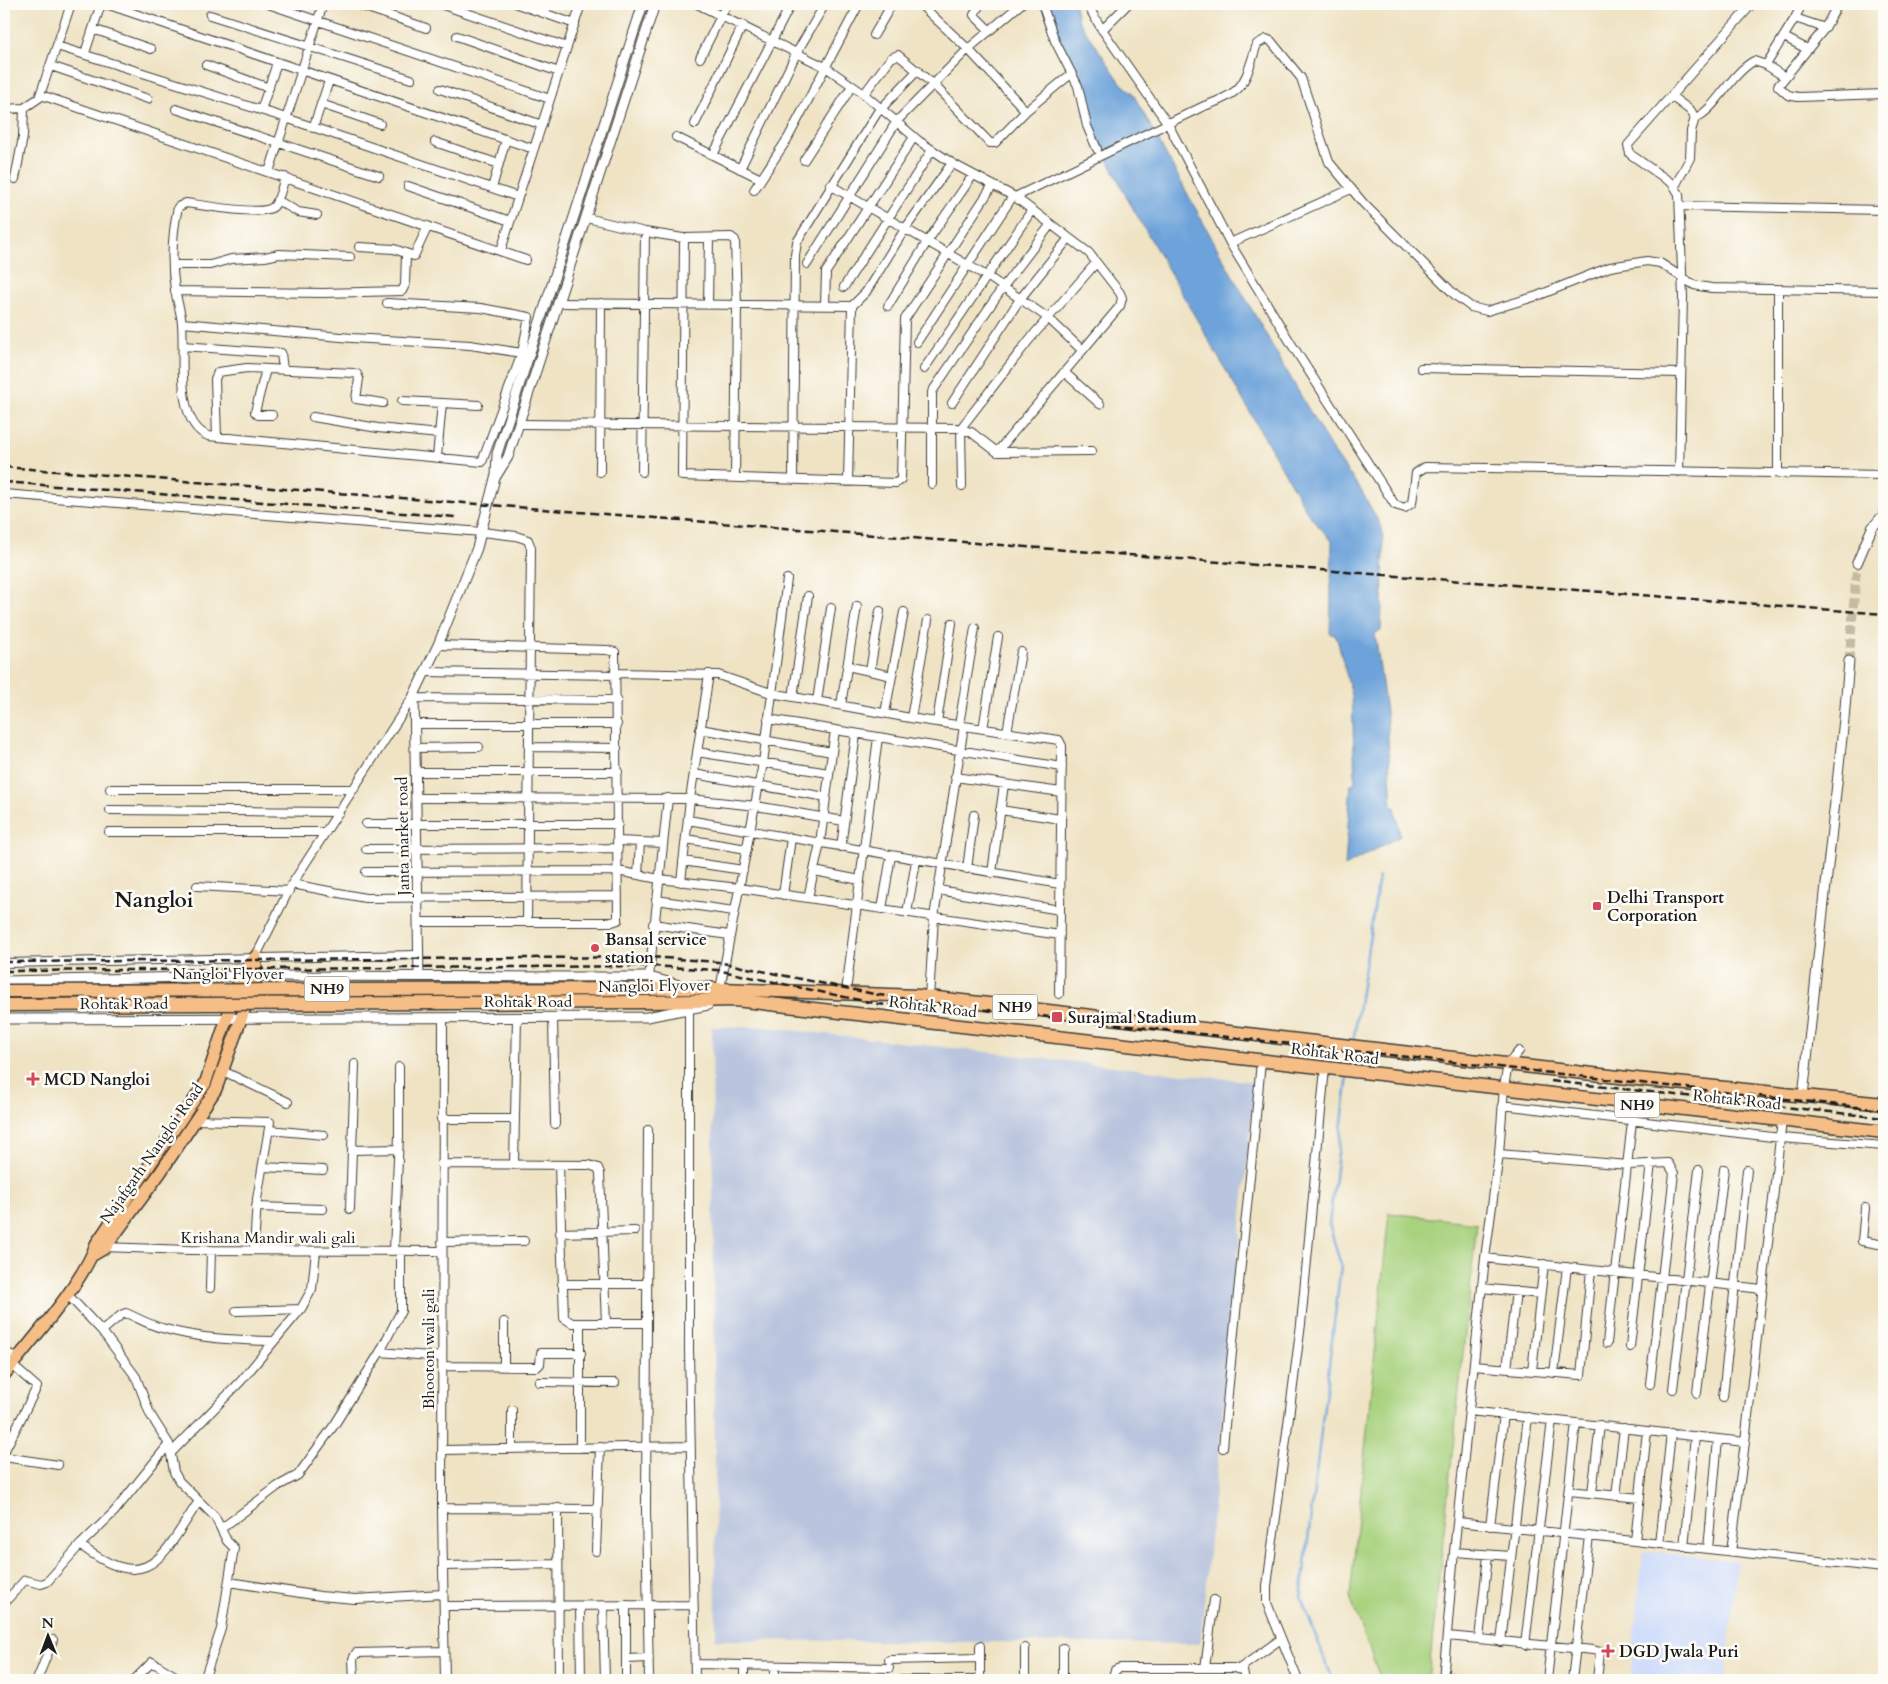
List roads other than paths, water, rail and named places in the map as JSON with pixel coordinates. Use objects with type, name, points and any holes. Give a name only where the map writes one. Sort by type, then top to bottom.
[{"type":"highway","name":"Nangloi Flyover","points":[[4,991],[650,983],[692,988]]},
{"type":"highway","name":"Rohtak Road","points":[[692,988],[846,992],[929,998],[1508,1064],[1884,1104]]},
{"type":"highway","name":"Rohtak Road","points":[[735,1000],[1884,1132]]},
{"type":"highway","name":"Nangloi Flyover","points":[[4,1005],[735,1000]]},
{"type":"main road","points":[[4,1375],[67,1294],[205,1084],[241,976],[256,956]]},
{"type":"main road","name":"Najafgarh Nangloi Road","points":[[98,1249],[160,1173],[216,1089],[256,976],[256,956]]},
{"type":"street","points":[[4,110],[24,108],[42,95],[71,4]]},
{"type":"street","points":[[85,53],[100,8],[105,4],[329,81],[534,148]]},
{"type":"street","points":[[268,4],[550,99]]},
{"type":"street","points":[[269,172],[323,4]]},
{"type":"street","points":[[356,4],[426,28]]},
{"type":"street","points":[[440,4],[567,47]]},
{"type":"street","points":[[517,4],[575,24]]},
{"type":"street","points":[[501,250],[581,4]]},
{"type":"street","points":[[256,956],[291,888],[414,696],[438,645],[482,532],[496,478],[497,454],[643,4]]},
{"type":"street","points":[[496,478],[508,457],[655,4]]},
{"type":"street","points":[[697,4],[825,67],[864,94],[932,150],[1014,197],[1051,224],[1088,253],[1120,293],[1122,302],[997,452]]},
{"type":"street","points":[[700,58],[728,4]]},
{"type":"street","points":[[713,155],[771,39],[791,4]]},
{"type":"street","points":[[740,169],[797,52],[825,4]]},
{"type":"street","points":[[754,190],[788,138],[859,4]]},
{"type":"street","points":[[874,35],[892,4]]},
{"type":"street","points":[[921,4],[968,49],[1026,111]]},
{"type":"street","points":[[980,4],[974,15],[990,31]]},
{"type":"street","points":[[807,264],[848,196],[898,121],[968,49],[1021,4]]},
{"type":"street","points":[[1042,4],[1055,41],[1081,95],[1087,126],[1097,154]]},
{"type":"street","points":[[1087,4],[1102,30],[1166,124],[1230,244],[1395,505],[1405,508],[1412,503],[1416,473],[1425,467],[1884,475]]},
{"type":"street","points":[[1102,30],[1128,4]]},
{"type":"street","points":[[1678,472],[1681,276],[1679,194],[1675,186],[1627,150],[1628,145],[1752,4]]},
{"type":"street","points":[[1766,65],[1802,4]]},
{"type":"street","points":[[1838,4],[1824,28],[1784,77],[1780,83],[1780,89],[1788,95],[1798,97],[1884,94]]},
{"type":"street","points":[[210,15],[411,79]]},
{"type":"street","points":[[1795,18],[1824,28]]},
{"type":"street","points":[[695,124],[743,26]]},
{"type":"street","points":[[94,29],[151,49]]},
{"type":"street","points":[[457,36],[559,72]]},
{"type":"street","points":[[1784,37],[1807,49]]},
{"type":"street","points":[[917,342],[966,265],[1014,197],[1097,154],[1235,93],[1244,82],[1257,44],[1266,39],[1271,41],[1301,78],[1327,160],[1351,189],[1455,295],[1471,307],[1487,310],[1537,296],[1610,267],[1648,261],[1660,263],[1694,284],[1711,288],[1884,291]]},
{"type":"street","points":[[57,46],[85,53],[286,118],[518,196]]},
{"type":"street","points":[[864,94],[894,56],[902,57],[934,85],[990,143],[995,143],[1026,111],[1071,74]]},
{"type":"street","points":[[1675,186],[1690,158],[1691,131],[1695,118],[1704,113],[1739,70],[1754,61],[1766,65],[1784,77]]},
{"type":"street","points":[[261,110],[277,63]]},
{"type":"street","points":[[206,65],[269,88]]},
{"type":"street","points":[[51,66],[148,98]]},
{"type":"street","points":[[792,480],[795,256],[797,242],[830,185],[880,108],[918,70]]},
{"type":"street","points":[[313,128],[329,81]]},
{"type":"street","points":[[804,160],[852,86]]},
{"type":"street","points":[[440,89],[542,124]]},
{"type":"street","points":[[42,95],[526,260]]},
{"type":"street","points":[[1671,96],[1690,111],[1695,118]]},
{"type":"street","points":[[321,104],[380,124]]},
{"type":"street","points":[[15,179],[23,137],[24,108]]},
{"type":"street","points":[[176,109],[379,176]]},
{"type":"street","points":[[676,137],[761,179]]},
{"type":"street","points":[[826,305],[826,272],[914,137]]},
{"type":"street","points":[[492,188],[506,139]]},
{"type":"street","points":[[434,142],[499,164]]},
{"type":"street","points":[[844,287],[932,150]]},
{"type":"street","points":[[848,482],[852,306],[866,292],[905,229],[952,163]]},
{"type":"street","points":[[888,306],[927,242],[973,175]]},
{"type":"street","points":[[286,178],[273,208],[263,210],[181,204],[178,207],[173,234],[173,265],[175,291],[182,323],[184,386],[189,414],[194,427],[200,433],[217,437],[482,462],[522,353],[530,321],[527,316],[481,308],[387,303]]},
{"type":"street","points":[[830,185],[1003,287],[1048,318],[1082,350]]},
{"type":"street","points":[[408,186],[510,221]]},
{"type":"street","points":[[684,238],[682,476],[899,482],[903,427],[906,319],[947,253],[993,186]]},
{"type":"street","points":[[1230,244],[1351,189]]},
{"type":"street","points":[[277,200],[298,212],[317,215]]},
{"type":"street","points":[[1680,206],[1884,210]]},
{"type":"street","points":[[924,369],[1032,210]]},
{"type":"street","points":[[587,218],[645,232],[684,238],[731,237],[735,240],[737,305],[735,477]]},
{"type":"street","points":[[932,484],[932,397],[934,388],[1003,287],[1051,224]]},
{"type":"street","points":[[359,247],[388,248],[406,254],[416,254],[428,226]]},
{"type":"street","points":[[642,472],[641,425],[645,232]]},
{"type":"street","points":[[708,304],[709,238]]},
{"type":"street","points":[[952,403],[1020,299],[1069,238]]},
{"type":"street","points":[[173,265],[210,265],[231,259],[265,257],[279,254],[350,257]]},
{"type":"street","points":[[175,291],[323,293],[402,291],[405,285],[406,254]]},
{"type":"street","points":[[962,486],[961,428],[1048,318],[1096,263]]},
{"type":"street","points":[[1778,290],[1778,474]]},
{"type":"street","points":[[559,303],[852,306]]},
{"type":"street","points":[[600,472],[601,303]]},
{"type":"street","points":[[182,323],[352,338],[470,345],[522,353]]},
{"type":"street","points":[[182,346],[281,353],[283,370]]},
{"type":"street","points":[[1421,368],[1680,373]]},
{"type":"street","points":[[217,437],[216,375],[222,372],[266,369],[353,373],[358,376],[356,399],[383,403]]},
{"type":"street","points":[[266,369],[255,412],[258,415],[272,415]]},
{"type":"street","points":[[1064,372],[1100,404]]},
{"type":"street","points":[[402,401],[478,404]]},
{"type":"street","points":[[437,458],[442,402]]},
{"type":"street","points":[[313,417],[378,428],[439,434]]},
{"type":"street","points":[[519,424],[961,428],[971,432],[997,452],[1092,451]]},
{"type":"street","points":[[4,494],[482,532],[516,536],[528,540],[531,548],[528,648],[529,798],[527,922]]},
{"type":"street","points":[[1857,563],[1872,528],[1884,514]]},
{"type":"street","points":[[720,989],[729,935],[756,806],[787,579]]},
{"type":"street","points":[[793,697],[808,596]]},
{"type":"street","points":[[841,705],[857,606]]},
{"type":"street","points":[[816,701],[831,608]]},
{"type":"street","points":[[870,671],[880,611]]},
{"type":"street","points":[[885,714],[904,612]]},
{"type":"street","points":[[911,718],[928,620]]},
{"type":"street","points":[[937,722],[952,623]]},
{"type":"street","points":[[929,998],[934,917],[975,628]]},
{"type":"street","points":[[983,729],[998,637]]},
{"type":"street","points":[[418,922],[615,922],[618,917],[617,656],[612,650],[438,645]]},
{"type":"street","points":[[1007,732],[1021,652]]},
{"type":"street","points":[[1803,1096],[1849,661]]},
{"type":"street","points":[[847,666],[892,676]]},
{"type":"street","points":[[425,672],[709,674],[718,675],[771,693],[885,714],[1059,740],[1062,746],[1059,994]]},
{"type":"street","points":[[681,882],[696,752],[709,674]]},
{"type":"street","points":[[414,696],[617,700]]},
{"type":"street","name":"Janta market road","points":[[414,696],[419,976]]},
{"type":"street","points":[[768,719],[1062,767]]},
{"type":"street","points":[[414,724],[617,724]]},
{"type":"street","points":[[700,729],[765,742],[832,752]]},
{"type":"street","points":[[808,898],[820,843],[835,730]]},
{"type":"street","points":[[841,847],[856,734]]},
{"type":"street","points":[[846,992],[878,737]]},
{"type":"street","points":[[415,748],[479,747]]},
{"type":"street","points":[[529,747],[617,748]]},
{"type":"street","points":[[696,752],[829,773]]},
{"type":"street","points":[[415,772],[618,772]]},
{"type":"street","points":[[694,774],[826,797]]},
{"type":"street","points":[[955,777],[1062,792]]},
{"type":"street","points":[[992,873],[1004,784]]},
{"type":"street","points":[[110,789],[354,789]]},
{"type":"street","points":[[416,798],[690,798],[756,806],[844,821]]},
{"type":"street","points":[[650,983],[653,924],[668,798]]},
{"type":"street","points":[[110,810],[339,812]]},
{"type":"street","points":[[1000,810],[1061,819]]},
{"type":"street","points":[[967,869],[974,815]]},
{"type":"street","points":[[688,820],[1060,884]]},
{"type":"street","points":[[366,824],[618,824]]},
{"type":"street","points":[[109,832],[326,832]]},
{"type":"street","points":[[783,895],[790,838]]},
{"type":"street","points":[[686,839],[748,849]]},
{"type":"street","points":[[366,849],[528,848],[618,845],[640,842],[663,843]]},
{"type":"street","points":[[638,875],[640,842]]},
{"type":"street","points":[[882,909],[891,856]]},
{"type":"street","points":[[906,913],[916,860]]},
{"type":"street","points":[[684,861],[743,870]]},
{"type":"street","points":[[366,872],[618,871],[659,879],[739,888],[1060,935]]},
{"type":"street","points":[[814,871],[860,880]]},
{"type":"street","points":[[198,886],[291,888],[356,897],[618,896]]},
{"type":"street","points":[[938,890],[1060,910]]},
{"type":"street","points":[[656,900],[734,911]]},
{"type":"street","points":[[653,924],[729,935]]},
{"type":"street","points":[[4,963],[256,956],[419,955]]},
{"type":"street","name":"Rohtak Road","points":[[4,981],[241,976],[419,976],[650,983]]},
{"type":"street","name":"Rohtak Road","points":[[4,1019],[647,1016],[735,1000]]},
{"type":"street","points":[[689,1009],[690,1446],[695,1680]]},
{"type":"street","points":[[514,1165],[517,1017]]},
{"type":"street","points":[[553,1017],[555,1124]]},
{"type":"street","name":"Bhooton wali gali","points":[[443,1018],[441,1119],[442,1508],[445,1680]]},
{"type":"street","points":[[1475,1680],[1443,1679],[1454,1552],[1485,1258],[1499,1154],[1504,1087],[1508,1064],[1519,1051]]},
{"type":"street","points":[[1223,1448],[1232,1334],[1250,1182],[1261,1060]]},
{"type":"street","points":[[350,1209],[355,1064]]},
{"type":"street","points":[[222,1528],[278,1486],[298,1475],[335,1424],[380,1352],[401,1311],[397,1251],[399,1067]]},
{"type":"street","points":[[1298,1680],[1267,1603],[1267,1586],[1330,1069]]},
{"type":"street","points":[[222,1071],[288,1102]]},
{"type":"street","points":[[1607,1344],[1634,1104]]},
{"type":"street","points":[[1502,1105],[1781,1138],[1884,1146]]},
{"type":"street","points":[[441,1119],[515,1119]]},
{"type":"street","points":[[195,1120],[269,1121],[256,1207],[254,1250]]},
{"type":"street","points":[[1731,1552],[1782,1121]]},
{"type":"street","points":[[269,1130],[324,1134]]},
{"type":"street","points":[[648,1130],[646,1509],[649,1680]]},
{"type":"street","points":[[352,1150],[398,1149]]},
{"type":"street","points":[[1499,1154],[1628,1165],[1668,1163],[1674,1173],[1650,1384]]},
{"type":"street","points":[[1630,1347],[1651,1163]]},
{"type":"street","points":[[441,1164],[559,1165],[594,1166],[598,1168],[600,1173],[606,1324]]},
{"type":"street","points":[[559,1165],[564,1318],[572,1324],[647,1323]]},
{"type":"street","points":[[263,1167],[323,1170]]},
{"type":"street","points":[[1697,1393],[1724,1169]]},
{"type":"street","points":[[1674,1389],[1699,1170]]},
{"type":"street","points":[[1723,1397],[1747,1170]]},
{"type":"street","points":[[256,1207],[324,1209]]},
{"type":"street","points":[[1865,1208],[1862,1241],[1884,1245]]},
{"type":"street","points":[[560,1233],[635,1231]]},
{"type":"street","points":[[442,1242],[524,1241]]},
{"type":"street","name":"Krishana Mandir wali gali","points":[[98,1249],[442,1251]]},
{"type":"street","points":[[210,1250],[210,1288]]},
{"type":"street","points":[[171,1453],[241,1381],[301,1309],[312,1289],[316,1251]]},
{"type":"street","points":[[1485,1258],[1762,1289]]},
{"type":"street","points":[[1532,1371],[1544,1264]]},
{"type":"street","points":[[1554,1373],[1567,1267]]},
{"type":"street","points":[[1474,1366],[1581,1375],[1591,1270]]},
{"type":"street","points":[[562,1284],[647,1284]]},
{"type":"street","points":[[1482,1288],[1540,1294]]},
{"type":"street","points":[[1507,1369],[1516,1291]]},
{"type":"street","points":[[67,1294],[102,1331],[136,1377],[150,1414],[169,1444],[174,1472],[215,1517],[227,1541],[234,1548],[221,1628],[204,1680]]},
{"type":"street","points":[[236,1311],[301,1309]]},
{"type":"street","points":[[102,1331],[121,1314],[126,1313],[160,1328],[183,1334],[206,1338],[273,1341]]},
{"type":"street","points":[[504,1322],[504,1366]]},
{"type":"street","points":[[580,1324],[580,1448]]},
{"type":"street","points":[[4,1351],[38,1387],[4,1452]]},
{"type":"street","points":[[380,1352],[442,1357]]},
{"type":"street","points":[[442,1366],[538,1366],[540,1354],[543,1353],[581,1354]]},
{"type":"street","points":[[539,1382],[615,1383]]},
{"type":"street","points":[[512,1410],[512,1449]]},
{"type":"street","points":[[1469,1410],[1745,1442]]},
{"type":"street","points":[[1490,1526],[1504,1414]]},
{"type":"street","points":[[1501,1642],[1528,1417]]},
{"type":"street","points":[[1525,1644],[1552,1420]]},
{"type":"street","points":[[1547,1680],[1576,1422]]},
{"type":"street","points":[[1592,1493],[1600,1425]]},
{"type":"street","points":[[1616,1496],[1624,1428]]},
{"type":"street","points":[[1635,1541],[1647,1430]]},
{"type":"street","points":[[1659,1544],[1671,1433]]},
{"type":"street","points":[[1684,1547],[1695,1436]]},
{"type":"street","points":[[1708,1549],[1718,1438]]},
{"type":"street","points":[[4,1603],[25,1580],[41,1584],[47,1582],[80,1545],[114,1512],[169,1444]]},
{"type":"street","points":[[442,1450],[690,1446]]},
{"type":"street","points":[[596,1551],[600,1447]]},
{"type":"street","points":[[4,1457],[58,1466]]},
{"type":"street","points":[[1569,1491],[1640,1498]]},
{"type":"street","points":[[80,1545],[112,1565],[138,1570],[150,1567],[166,1552],[199,1501]]},
{"type":"street","points":[[442,1508],[597,1508]]},
{"type":"street","points":[[558,1508],[559,1680]]},
{"type":"street","points":[[1458,1522],[1884,1568]]},
{"type":"street","points":[[1572,1680],[1589,1536]]},
{"type":"street","points":[[1454,1552],[1511,1556]]},
{"type":"street","points":[[1478,1640],[1488,1555]]},
{"type":"street","points":[[443,1566],[558,1564]]},
{"type":"street","points":[[229,1582],[320,1596],[355,1599],[443,1594]]},
{"type":"street","points":[[1205,1668],[1214,1600]]},
{"type":"street","points":[[444,1606],[693,1605]]},
{"type":"street","points":[[580,1606],[582,1680]]},
{"type":"street","points":[[603,1606],[605,1680]]},
{"type":"street","points":[[626,1606],[626,1680]]},
{"type":"street","points":[[1448,1636],[1600,1652],[1597,1680]]},
{"type":"street","points":[[1239,1669],[1281,1639]]},
{"type":"street","points":[[37,1680],[53,1640]]},
{"type":"street","points":[[889,1651],[889,1680],[980,1680],[980,1646]]},
{"type":"street","points":[[1025,1648],[1025,1680]]},
{"type":"street","points":[[1063,1648],[1064,1680]]},
{"type":"street","points":[[354,1680],[353,1659],[356,1653],[444,1651]]},
{"type":"street","points":[[626,1659],[649,1658]]},
{"type":"street","points":[[695,1664],[744,1666],[889,1664],[980,1658]]},
{"type":"street","points":[[134,1680],[154,1662],[182,1680]]},
{"type":"street","points":[[744,1666],[744,1680]]},
{"type":"street","points":[[775,1666],[775,1680]]},
{"type":"street","points":[[1112,1680],[1115,1670],[1120,1668],[1239,1669],[1243,1671],[1246,1680]]},
{"type":"water","points":[[1043,4],[1075,4],[1078,20],[1122,84],[1132,92],[1222,257],[1330,447],[1361,490],[1382,528],[1384,552],[1381,631],[1375,633],[1387,719],[1392,807],[1395,807],[1400,836],[1345,866],[1351,784],[1355,783],[1352,696],[1336,635],[1330,634],[1332,541],[1309,515],[1127,198],[1084,111],[1091,106],[1052,32]]},
{"type":"waterway","points":[[1353,1043],[1379,877]]},
{"type":"waterway","points":[[1349,1067],[1352,1051]]},
{"type":"waterway","points":[[1333,1680],[1301,1598],[1341,1265],[1329,1224],[1348,1075]]},
{"type":"tunnel","points":[[1849,661],[1857,563]]},
{"type":"railway","points":[[4,467],[1884,614]]},
{"type":"railway","points":[[4,482],[455,517]]},
{"type":"railway","points":[[4,962],[651,957],[718,962],[879,995],[968,1008],[1884,1110]]},
{"type":"railway","points":[[4,971],[651,966],[717,970],[878,1004],[930,1010]]},
{"type":"railway","points":[[1551,1081],[1884,1118]]},
{"type":"place","name":"Delhi Transport Corporation","points":[[1597,906]]},
{"type":"place","name":"Bansal service station","points":[[595,948]]},
{"type":"place","name":"Surajmal Stadium","points":[[1057,1017]]},
{"type":"place","name":"MCD Nangloi","points":[[33,1079]]},
{"type":"place","name":"DGD Jwala Puri","points":[[1608,1651]]},
{"type":"district","name":"Nangloi","points":[[154,900]]}]
